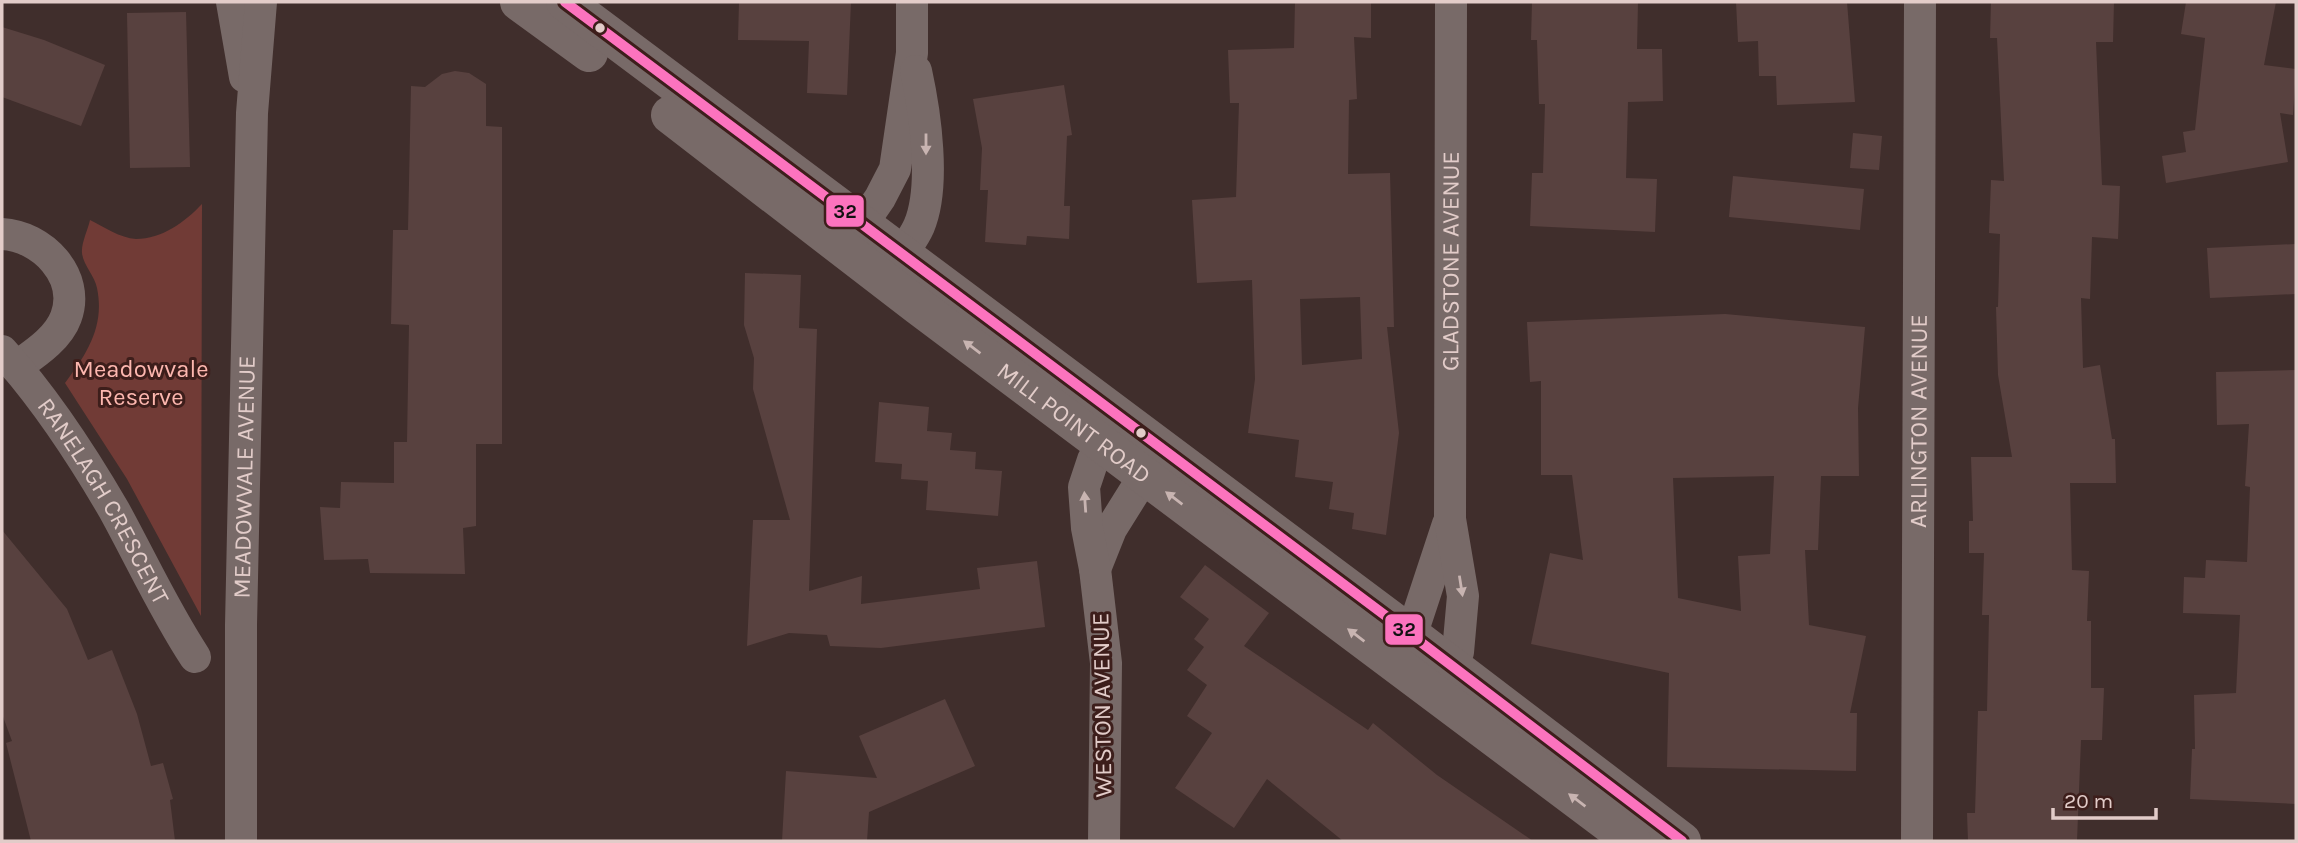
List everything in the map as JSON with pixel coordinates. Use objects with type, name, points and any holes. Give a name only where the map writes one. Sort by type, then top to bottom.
[{"type":"main road","name":"MILL POINT ROAD","points":[[519,2],[892,266],[1444,680],[1682,841]]},
{"type":"main road","name":"MILL POINT ROAD","points":[[565,2],[853,238]]},
{"type":"main road","name":"MILL POINT ROAD","points":[[1444,680],[1632,841]]},
{"type":"street","name":"MEADOWVALE AVENUE","points":[[232,2],[252,113]]},
{"type":"street","name":"MEADOWVALE AVENUE","points":[[241,841],[241,625],[252,113],[261,2]]},
{"type":"street","points":[[853,238],[880,198],[894,169],[912,53],[912,2]]},
{"type":"street","name":"GLADSTONE AVENUE","points":[[1444,680],[1458,652],[1463,596],[1450,519],[1451,2]]},
{"type":"street","name":"ARLINGTON AVENUE","points":[[1917,841],[1920,2]]},
{"type":"street","points":[[892,266],[918,226],[926,198],[926,117],[912,53]]},
{"type":"street","points":[[2,234],[28,241],[46,251],[64,274],[70,301],[66,319],[47,343],[9,359]]},
{"type":"street","name":"RANELAGH CRESCENT","points":[[9,359],[60,428],[113,508],[175,627],[195,656]]},
{"type":"street","name":"WESTON AVENUE","points":[[1104,841],[1106,663],[1096,569],[1087,528],[1084,487],[1093,460],[1110,430]]},
{"type":"street","name":"WESTON AVENUE","points":[[1096,569],[1111,529],[1154,462]]},
{"type":"street","name":"GLADSTONE AVENUE","points":[[1403,649],[1450,519]]},
{"type":"green space","name":"Meadowvale Reserve","points":[[202,204],[201,616],[127,479],[65,383],[87,350],[98,315],[96,284],[82,253],[90,220],[124,237],[146,238],[164,233]]},
{"type":"building","points":[[739,2],[851,2],[847,95],[807,93],[809,41],[738,40]]},
{"type":"building","points":[[1295,2],[1371,2],[1371,38],[1354,37],[1357,99],[1349,100],[1348,174],[1390,173],[1394,327],[1387,327],[1399,433],[1386,535],[1352,529],[1354,513],[1329,509],[1333,482],[1295,477],[1299,440],[1248,433],[1255,379],[1252,280],[1197,283],[1192,200],[1236,197],[1239,103],[1230,103],[1228,50],[1294,48]],"holes":[[[1360,297],[1362,359],[1302,365],[1300,299]]]},
{"type":"building","points":[[1532,2],[1638,2],[1637,49],[1662,49],[1663,101],[1628,102],[1626,178],[1657,179],[1655,232],[1530,226],[1532,173],[1543,173],[1545,104],[1539,104],[1537,40],[1531,40]]},
{"type":"building","points":[[1736,2],[1847,2],[1855,102],[1777,105],[1776,76],[1759,76],[1758,41],[1738,42]]},
{"type":"building","points":[[1991,2],[2114,2],[2113,42],[2096,42],[2102,185],[2120,186],[2118,239],[2092,237],[2090,299],[2081,298],[2083,368],[2100,365],[2112,439],[2115,439],[2116,483],[2070,483],[2072,570],[2089,571],[2087,621],[2091,621],[2091,688],[2104,688],[2102,740],[2081,740],[2077,841],[1968,841],[1967,813],[1975,813],[1978,711],[1987,711],[1989,615],[1982,615],[1984,553],[1969,553],[1969,521],[1973,521],[1971,457],[2012,457],[1998,375],[1996,307],[2000,234],[1989,233],[1991,180],[2004,181],[1997,38],[1990,38]]},
{"type":"building","points":[[2186,2],[2276,2],[2264,65],[2296,69],[2293,115],[2280,113],[2288,162],[2166,183],[2162,156],[2186,152],[2183,132],[2195,130],[2205,38],[2181,34]]},
{"type":"building","points":[[186,12],[190,167],[130,168],[127,13]]},
{"type":"building","points":[[2,27],[44,40],[105,65],[81,126],[2,97]]},
{"type":"building","points":[[455,71],[469,73],[486,84],[486,126],[502,127],[502,444],[476,444],[476,526],[463,528],[465,574],[370,573],[368,559],[324,560],[320,507],[340,508],[341,482],[394,483],[394,442],[407,442],[409,325],[391,324],[393,230],[408,230],[411,86],[425,87],[442,74]]},
{"type":"building","points":[[1064,85],[1072,135],[1067,136],[1064,206],[1070,206],[1069,239],[1027,236],[1026,245],[985,242],[988,190],[980,190],[982,148],[973,99]]},
{"type":"building","points":[[1853,133],[1882,136],[1879,170],[1850,168]]},
{"type":"building","points":[[1733,176],[1864,189],[1860,230],[1729,217]]},
{"type":"building","points":[[2296,244],[2296,294],[2210,298],[2207,248]]},
{"type":"building","points":[[745,273],[801,275],[799,328],[817,329],[809,591],[862,576],[861,604],[980,589],[977,568],[1037,561],[1045,627],[881,648],[830,646],[827,635],[789,633],[747,646],[753,520],[790,520],[753,389],[754,358],[744,325]]},
{"type":"building","points":[[1725,314],[1865,327],[1858,408],[1859,476],[1821,476],[1818,550],[1805,550],[1809,625],[1866,636],[1850,713],[1857,713],[1856,771],[1667,767],[1669,673],[1531,644],[1550,553],[1583,560],[1572,475],[1541,475],[1541,381],[1530,382],[1527,322]],"holes":[[[1774,476],[1770,554],[1738,556],[1741,611],[1678,598],[1673,478]]]},
{"type":"building","points":[[2296,370],[2296,804],[2190,799],[2192,749],[2195,749],[2194,695],[2236,693],[2240,615],[2183,613],[2184,577],[2205,578],[2206,560],[2247,562],[2250,487],[2245,486],[2249,424],[2217,425],[2216,372]]},
{"type":"building","points":[[879,402],[929,407],[927,431],[952,433],[950,450],[976,452],[975,469],[1002,471],[998,516],[926,510],[928,481],[901,479],[902,464],[875,462]]},
{"type":"building","points":[[2,530],[67,609],[88,660],[112,650],[137,714],[151,766],[163,763],[173,799],[170,800],[175,841],[31,841],[6,743],[12,741],[2,714]]},
{"type":"building","points":[[1205,565],[1269,613],[1244,646],[1368,730],[1373,723],[1437,775],[1533,841],[1343,841],[1267,779],[1234,828],[1175,788],[1212,733],[1187,716],[1207,685],[1187,670],[1204,647],[1194,639],[1209,619],[1180,597]]},
{"type":"building","points":[[945,699],[975,766],[869,812],[867,841],[782,841],[786,771],[877,778],[859,736]]},
{"type":"transit line","name":"32","points":[[565,2],[1410,634],[1682,841]]}]
